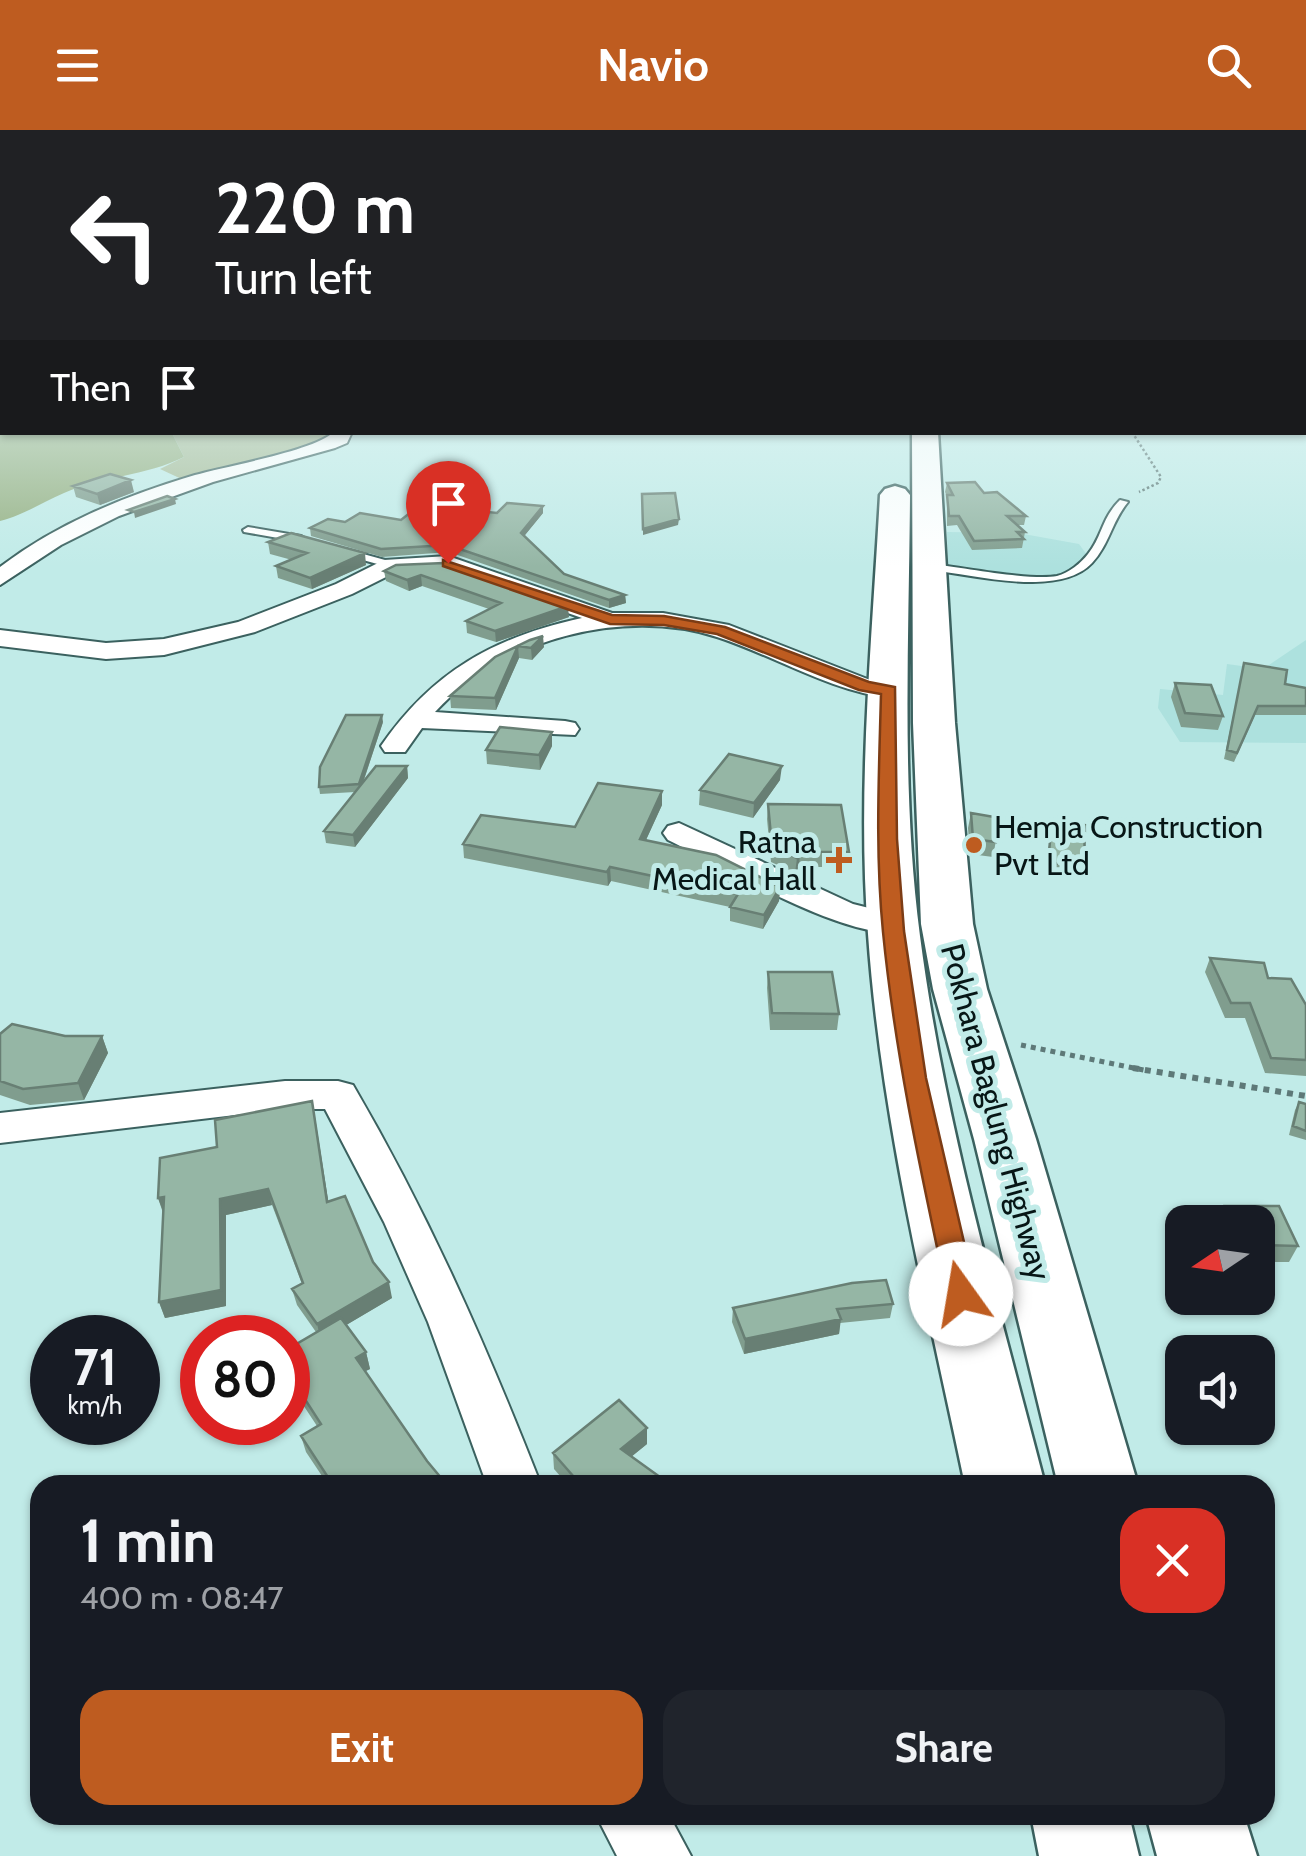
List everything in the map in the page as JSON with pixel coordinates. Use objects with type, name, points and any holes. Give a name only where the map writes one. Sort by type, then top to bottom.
[{"type":"highway","name":"Pokhara Baglung Highway","points":[[896,435],[887,839],[894,924],[914,1078],[1003,1475]]},
{"type":"highway","name":"Pokhara Baglung Highway","points":[[926,435],[934,723],[947,924],[960,989],[1095,1475]]},
{"type":"highway","points":[[1082,1825],[1089,1856]]},
{"type":"highway","points":[[1198,1825],[1207,1856]]},
{"type":"street","points":[[0,578],[25,557],[77,525],[233,470],[314,450],[342,435]]},
{"type":"street","points":[[0,638],[106,652],[184,644],[246,627],[344,589],[392,565],[461,566],[610,620]]},
{"type":"street","points":[[394,746],[433,698],[498,650],[557,630],[610,620],[697,624],[865,686],[890,690]]},
{"type":"street","points":[[414,719],[565,729]]},
{"type":"street","points":[[679,833],[842,912],[894,924]]},
{"type":"street","points":[[0,1128],[286,1095],[338,1095],[407,1222],[452,1322],[510,1475]]},
{"type":"street","points":[[636,1825],[656,1856]]},
{"type":"lane","points":[[931,567],[1044,580],[1062,578],[1080,568],[1099,548],[1109,531],[1110,516],[1124,502]]},
{"type":"lane","points":[[248,530],[316,544]]},
{"type":"lane","points":[[335,549],[392,565]]},
{"type":"path","points":[[1124,502],[1161,480],[1160,471],[1134,435]]},
{"type":"path","points":[[974,1035],[1137,1069],[1306,1096]]},
{"type":"shaded area","points":[[947,532],[1018,533],[1079,544],[1087,555],[1055,582],[948,572]]},
{"type":"shaded area","points":[[1306,640],[1306,743],[1180,742],[1158,708],[1160,689],[1223,695],[1227,664],[1263,669]]},
{"type":"green space","points":[[0,435],[173,435],[184,457],[79,487],[0,521]]},
{"type":"green space","points":[[173,435],[330,435],[323,442],[188,482],[160,469],[184,457]]},
{"type":"building","points":[[110,474],[131,480],[97,494],[73,486]]},
{"type":"building","points":[[975,482],[984,493],[997,492],[1026,516],[1007,516],[1025,532],[1017,532],[1024,539],[974,541],[959,516],[949,516],[947,495],[953,495],[947,483]]},
{"type":"building","points":[[675,493],[679,519],[643,529],[642,494]]},
{"type":"building","points":[[167,496],[175,499],[134,512],[128,510]]},
{"type":"building","points":[[507,503],[543,506],[521,533],[564,574],[625,595],[609,600],[448,545],[381,549],[310,528],[328,519],[345,522],[360,513],[401,520],[420,505],[497,513]]},
{"type":"building","points":[[291,533],[365,553],[310,578],[276,566],[307,553],[268,542]]},
{"type":"building","points":[[444,563],[568,606],[495,631],[466,621],[501,603],[421,575],[407,580],[384,571],[396,565]]},
{"type":"building","points":[[543,636],[531,648],[518,646],[495,698],[450,696],[495,657],[530,640]]},
{"type":"building","points":[[1244,663],[1287,670],[1285,684],[1306,688],[1306,706],[1258,706],[1237,753],[1227,750]]},
{"type":"building","points":[[1175,683],[1211,685],[1223,716],[1185,713]]},
{"type":"building","points":[[346,715],[382,715],[359,784],[319,787],[320,767]]},
{"type":"building","points":[[500,727],[552,732],[539,755],[486,750]]},
{"type":"building","points":[[729,754],[782,766],[754,803],[700,790]]},
{"type":"building","points":[[376,766],[407,766],[353,835],[324,831]]},
{"type":"building","points":[[598,783],[662,791],[640,839],[716,855],[780,887],[764,915],[730,907],[738,894],[610,867],[607,872],[463,844],[481,815],[575,827]]},
{"type":"building","points":[[768,804],[841,805],[849,852],[800,852],[797,858],[772,846]]},
{"type":"building","points":[[971,813],[1000,818],[996,842],[973,839]]},
{"type":"building","points":[[1052,821],[1085,825],[1084,868],[1048,862]]},
{"type":"building","points":[[1210,958],[1264,963],[1268,978],[1291,979],[1306,1005],[1306,1060],[1271,1058],[1250,1003],[1231,1003]]},
{"type":"building","points":[[768,972],[832,972],[839,1014],[772,1013]]},
{"type":"building","points":[[12,1024],[65,1036],[102,1036],[78,1083],[23,1089],[0,1081],[0,1034]]},
{"type":"building","points":[[312,1101],[327,1202],[345,1196],[373,1262],[389,1282],[317,1324],[292,1289],[303,1283],[268,1189],[220,1199],[221,1290],[159,1302],[164,1197],[158,1198],[160,1158],[217,1147],[215,1120]]},
{"type":"building","points":[[1299,1102],[1306,1104],[1306,1131],[1293,1126]]},
{"type":"building","points":[[1275,1206],[1279,1206],[1298,1246],[1275,1245]]},
{"type":"building","points":[[886,1280],[893,1304],[837,1309],[841,1319],[745,1339],[733,1308],[852,1283]]},
{"type":"building","points":[[341,1318],[366,1352],[356,1358],[439,1475],[326,1475],[307,1445],[310,1445],[310,1431],[321,1424],[310,1407],[310,1336]]},
{"type":"building","points":[[619,1400],[647,1428],[621,1449],[657,1475],[572,1475],[553,1453]]},
{"type":"place","name":"Hemja Construction Pvt Ltd","points":[[974,845]]},
{"type":"place","name":"Ratna Medical Hall","points":[[839,860]]},
{"type":"route","points":[[448,563],[610,620],[664,620],[720,630],[740,641],[865,686],[890,690],[887,839],[894,931],[914,1078],[961,1294]]}]
